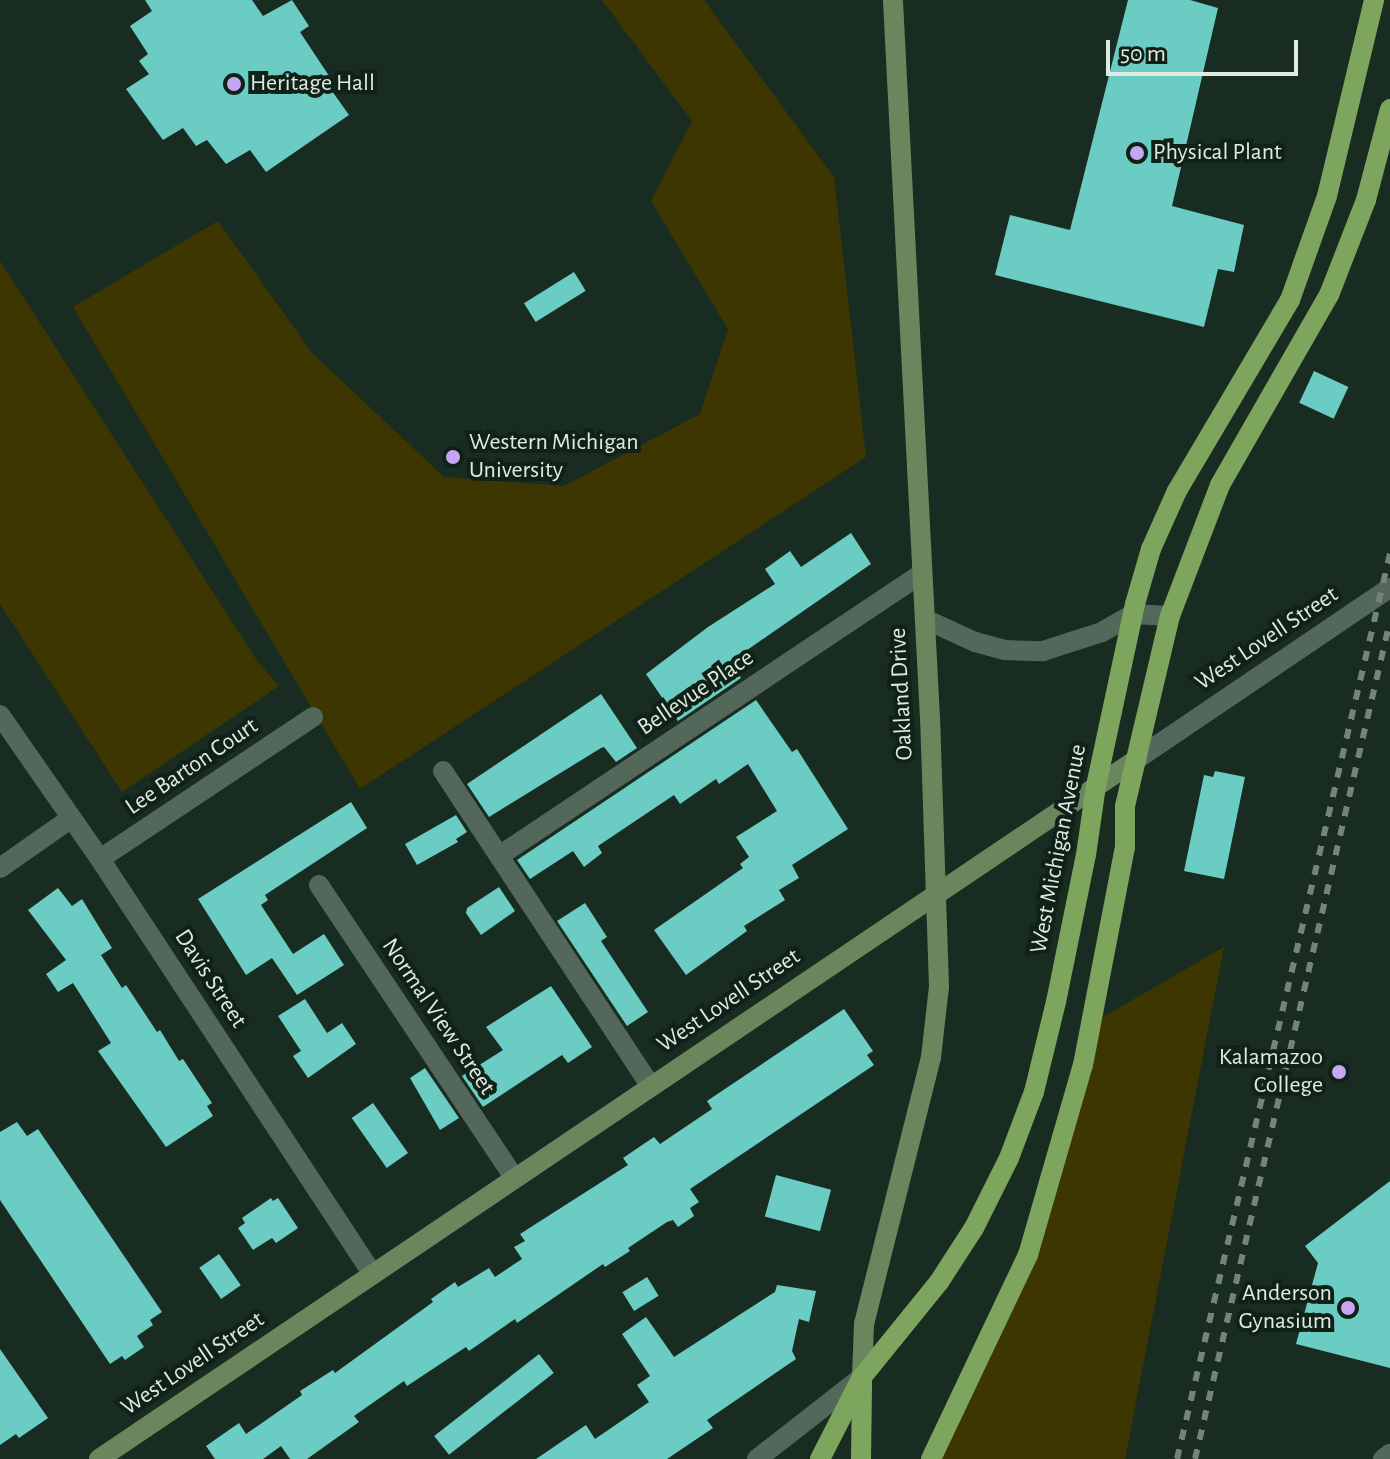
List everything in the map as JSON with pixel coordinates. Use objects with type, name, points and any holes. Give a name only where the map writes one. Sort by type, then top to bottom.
[{"type":"main road","name":"Oakland Drive","points":[[862,1377],[864,1324],[931,1057],[939,987],[925,619],[893,0]]},
{"type":"main road","name":"West Michigan Avenue","points":[[820,1459],[862,1377],[939,1282],[974,1228],[1009,1158],[1034,1092],[1056,1002],[1086,855],[1096,786],[1133,614],[1151,549],[1177,491],[1290,300],[1339,155],[1374,0]]},
{"type":"main road","points":[[931,1459],[1028,1255],[1083,1065],[1125,847],[1125,806],[1170,616],[1220,485],[1329,295],[1350,244],[1390,109]]},
{"type":"main road","name":"West Lovell Street","points":[[99,1459],[1137,759]]},
{"type":"main road","points":[[861,1459],[862,1377]]},
{"type":"street","name":"Bellevue Place","points":[[499,856],[921,574]]},
{"type":"street","name":"West Lovell Street","points":[[1137,759],[1390,588]]},
{"type":"street","points":[[925,619],[975,642],[1005,650],[1043,651],[1102,632],[1133,614],[1170,616]]},
{"type":"street","name":"Davis Street","points":[[0,715],[100,859],[373,1274]]},
{"type":"street","name":"Lee Barton Court","points":[[100,859],[313,717]]},
{"type":"street","points":[[443,771],[650,1085]]},
{"type":"street","points":[[0,868],[70,819]]},
{"type":"street","name":"Normal View Street","points":[[319,885],[514,1177]]},
{"type":"street","points":[[757,1459],[862,1377]]},
{"type":"street","points":[[1383,1459],[1390,1454]]},
{"type":"shaded area","points":[[602,0],[704,0],[834,177],[866,457],[360,789],[73,307],[218,221],[312,353],[444,477],[564,486],[700,414],[728,329],[651,201],[692,121]]},
{"type":"shaded area","points":[[0,261],[258,662],[279,686],[122,792],[0,604]]},
{"type":"shaded area","points":[[1224,947],[1125,1459],[931,1459],[1028,1255],[1091,1024]]},
{"type":"building","name":"Heritage Hall","points":[[145,0],[252,0],[263,16],[292,0],[309,26],[300,32],[337,88],[332,91],[349,115],[266,172],[250,150],[226,164],[207,140],[196,146],[183,128],[163,140],[126,89],[149,74],[139,61],[148,54],[130,26],[152,11]]},
{"type":"building","name":"Physical Plant","points":[[1128,0],[1190,0],[1218,8],[1172,206],[1244,225],[1234,272],[1218,269],[1204,327],[995,275],[1010,215],[1070,230]]},
{"type":"building","points":[[574,272],[586,291],[536,322],[524,303]]},
{"type":"building","points":[[1314,371],[1348,387],[1334,419],[1299,403]]},
{"type":"building","points":[[851,533],[871,564],[730,662],[741,678],[678,721],[646,674],[708,627],[775,584],[765,569],[790,551],[801,567]]},
{"type":"building","points":[[601,694],[637,748],[616,762],[604,747],[601,748],[489,817],[467,784]]},
{"type":"building","points":[[756,700],[792,752],[797,749],[848,829],[792,865],[799,878],[779,890],[785,900],[744,926],[747,931],[686,975],[654,930],[743,868],[740,864],[749,857],[736,837],[777,811],[748,764],[719,784],[716,779],[680,804],[674,795],[598,846],[602,853],[584,867],[573,851],[530,879],[517,860]]},
{"type":"building","points":[[1215,771],[1245,777],[1224,879],[1184,871],[1204,775],[1213,777]]},
{"type":"building","points":[[351,802],[367,828],[265,895],[268,900],[261,905],[293,954],[324,934],[344,965],[297,995],[272,958],[246,975],[198,899]]},
{"type":"building","points":[[456,815],[467,832],[456,839],[458,842],[417,865],[405,844]]},
{"type":"building","points":[[499,887],[515,911],[481,935],[466,913],[467,908]]},
{"type":"building","points":[[58,888],[72,906],[82,899],[112,948],[101,955],[122,988],[126,985],[157,1032],[160,1030],[179,1061],[183,1059],[212,1103],[207,1106],[213,1116],[166,1147],[98,1051],[111,1043],[73,983],[58,992],[46,974],[66,960],[28,910]]},
{"type":"building","points":[[585,903],[607,937],[601,941],[648,1012],[627,1026],[557,921]]},
{"type":"building","points":[[551,986],[592,1047],[568,1063],[562,1055],[483,1107],[462,1076],[503,1050],[486,1027]]},
{"type":"building","points":[[305,999],[327,1033],[342,1023],[356,1044],[308,1078],[293,1056],[301,1051],[278,1016]]},
{"type":"building","points":[[844,1009],[873,1051],[867,1055],[874,1065],[690,1189],[699,1202],[690,1208],[694,1216],[678,1227],[673,1220],[667,1222],[628,1248],[630,1251],[605,1267],[603,1264],[517,1323],[515,1319],[469,1351],[466,1347],[407,1386],[404,1381],[354,1416],[359,1422],[307,1459],[290,1459],[281,1446],[263,1459],[215,1459],[206,1446],[239,1423],[246,1434],[302,1395],[300,1391],[333,1370],[335,1373],[433,1302],[431,1299],[455,1282],[458,1287],[489,1268],[495,1277],[522,1259],[514,1247],[525,1241],[520,1234],[628,1165],[623,1158],[654,1137],[660,1144],[712,1109],[707,1101]]},
{"type":"building","points":[[425,1068],[459,1118],[440,1130],[410,1078]]},
{"type":"building","points":[[373,1103],[408,1153],[387,1168],[352,1118]]},
{"type":"building","points":[[17,1122],[27,1136],[38,1129],[162,1312],[150,1320],[153,1325],[137,1336],[144,1347],[125,1360],[122,1356],[110,1364],[0,1200],[0,1132]]},
{"type":"building","points":[[776,1175],[831,1190],[820,1231],[765,1217]]},
{"type":"building","name":"Anderson Gynasium","points":[[1390,1181],[1390,1368],[1296,1344],[1318,1263],[1305,1246]]},
{"type":"building","points":[[271,1198],[273,1201],[278,1198],[298,1228],[276,1243],[272,1238],[253,1250],[238,1228],[245,1223],[242,1218]]},
{"type":"building","points":[[219,1254],[241,1285],[221,1299],[199,1268]]},
{"type":"building","points":[[647,1277],[659,1296],[634,1311],[622,1292]]},
{"type":"building","points":[[777,1285],[816,1291],[809,1322],[799,1319],[792,1351],[796,1359],[707,1420],[713,1428],[667,1459],[536,1459],[586,1425],[595,1439],[649,1402],[637,1385],[650,1376],[622,1334],[646,1317],[674,1357],[775,1292]]},
{"type":"building","points":[[0,1349],[48,1418],[19,1438],[16,1434],[0,1445]]},
{"type":"building","points":[[539,1354],[554,1373],[449,1455],[434,1436]]},
{"type":"railway","points":[[1177,1459],[1390,554]]},
{"type":"railway","points":[[1195,1459],[1390,621]]},
{"type":"place","name":"Heritage Hall","points":[[234,84]]},
{"type":"place","name":"Physical Plant","points":[[1137,153]]},
{"type":"place","name":"Western Michigan University","points":[[453,457]]},
{"type":"place","name":"Kalamazoo College","points":[[1339,1072]]},
{"type":"place","name":"Anderson Gynasium","points":[[1348,1308]]}]
